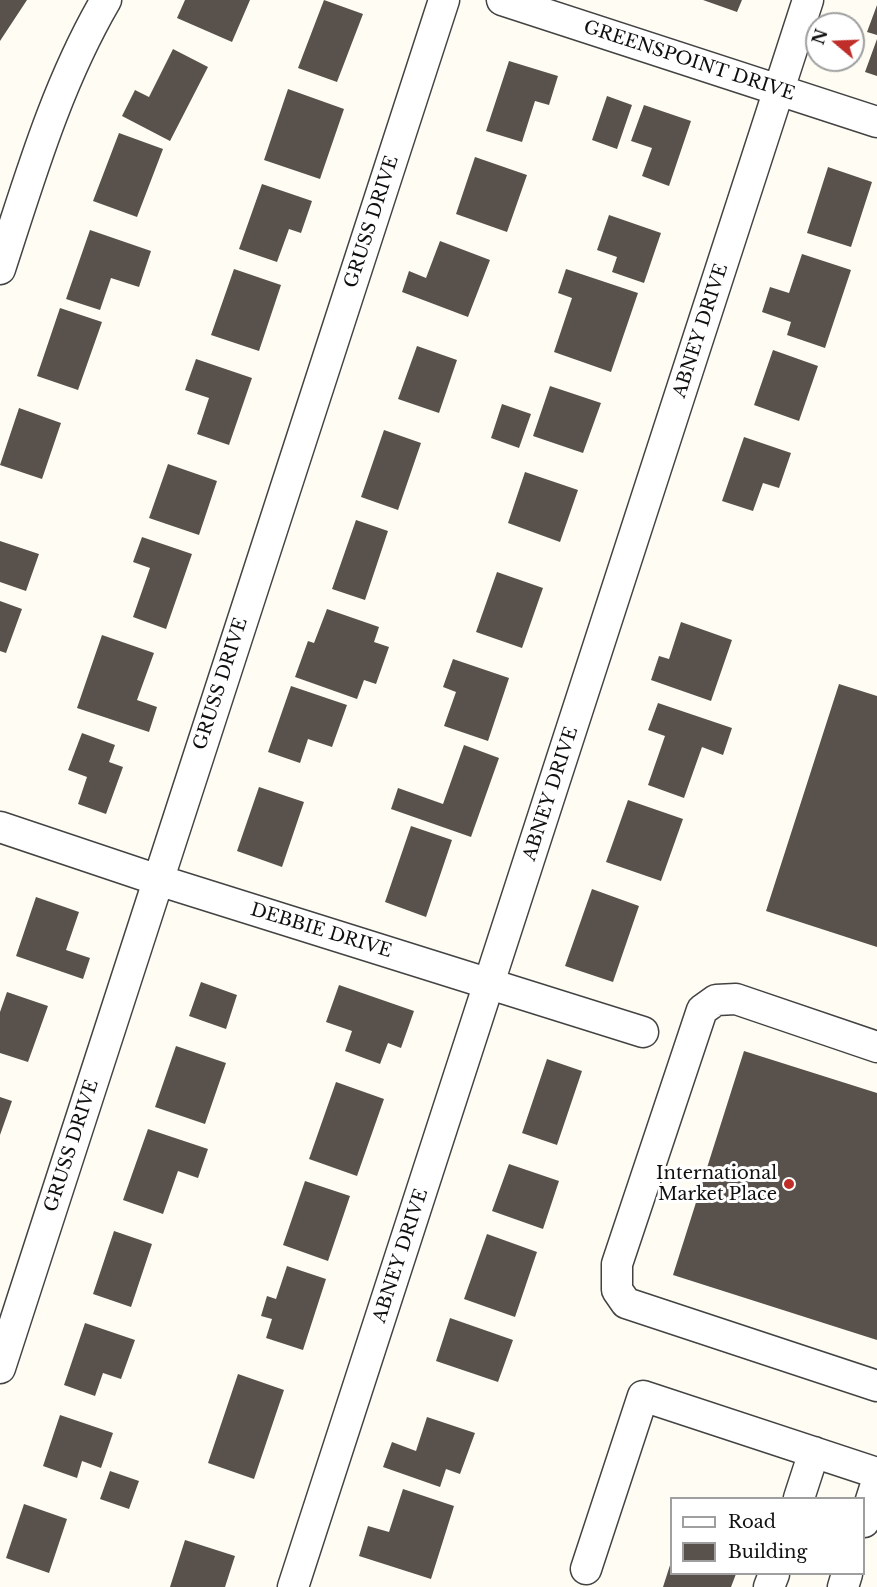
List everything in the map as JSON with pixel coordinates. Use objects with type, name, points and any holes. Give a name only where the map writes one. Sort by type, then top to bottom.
[{"type":"street","points":[[0,269],[51,117],[79,52],[106,0]]},
{"type":"street","name":"GRUSS DRIVE","points":[[0,1368],[444,0]]},
{"type":"street","name":"GREENSPOINT DRIVE","points":[[502,0],[877,122]]},
{"type":"street","name":"ABNEY DRIVE","points":[[293,1587],[808,0]]},
{"type":"street","name":"DEBBIE DRIVE","points":[[0,827],[158,880],[643,1032]]},
{"type":"street","points":[[877,1047],[736,999],[717,1000],[702,1010],[617,1264],[617,1290],[626,1303],[877,1386]]},
{"type":"street","points":[[586,1569],[643,1396],[877,1473]]},
{"type":"street","points":[[799,1497],[814,1452]]},
{"type":"street","points":[[865,1519],[877,1481]]},
{"type":"building","points":[[0,0],[27,0],[0,41]]},
{"type":"building","points":[[185,0],[250,0],[232,42],[177,18]]},
{"type":"building","points":[[324,0],[363,14],[337,82],[298,68]]},
{"type":"building","points":[[703,0],[742,0],[737,12]]},
{"type":"building","points":[[877,5],[877,35],[867,32]]},
{"type":"building","points":[[877,39],[877,76],[865,72]]},
{"type":"building","points":[[173,49],[208,67],[170,141],[122,116],[135,90],[149,97]]},
{"type":"building","points":[[509,61],[558,76],[549,105],[535,101],[522,142],[486,131]]},
{"type":"building","points":[[288,89],[344,109],[320,179],[264,160]]},
{"type":"building","points":[[607,96],[632,105],[617,149],[592,140]]},
{"type":"building","points":[[644,105],[691,121],[669,186],[642,176],[652,148],[631,141]]},
{"type":"building","points":[[119,133],[163,149],[137,217],[93,201]]},
{"type":"building","points":[[475,157],[527,175],[507,232],[456,214]]},
{"type":"building","points":[[828,167],[872,182],[851,247],[807,233]]},
{"type":"building","points":[[262,184],[312,201],[301,233],[289,229],[277,262],[239,249]]},
{"type":"building","points":[[609,215],[661,233],[644,283],[612,272],[617,257],[597,250]]},
{"type":"building","points":[[90,230],[151,251],[139,287],[111,278],[100,310],[66,299]]},
{"type":"building","points":[[440,241],[490,260],[468,317],[402,292],[409,271],[426,278]]},
{"type":"building","points":[[802,254],[851,270],[825,348],[787,335],[791,322],[762,312],[770,287],[789,293]]},
{"type":"building","points":[[234,269],[281,285],[259,351],[211,335]]},
{"type":"building","points":[[566,269],[638,293],[611,372],[554,352],[572,298],[558,293]]},
{"type":"building","points":[[60,308],[102,322],[78,390],[37,376]]},
{"type":"building","points":[[417,346],[457,360],[439,413],[398,399]]},
{"type":"building","points":[[773,350],[818,366],[799,421],[754,405]]},
{"type":"building","points":[[196,359],[252,378],[229,445],[197,434],[209,398],[185,390]]},
{"type":"building","points":[[550,386],[601,403],[583,453],[533,436]]},
{"type":"building","points":[[502,404],[531,414],[519,448],[491,438]]},
{"type":"building","points":[[19,408],[61,423],[42,479],[0,465]]},
{"type":"building","points":[[384,430],[421,443],[398,510],[361,497]]},
{"type":"building","points":[[744,437],[791,453],[779,488],[763,483],[753,511],[722,501]]},
{"type":"building","points":[[168,464],[217,481],[199,535],[149,518]]},
{"type":"building","points":[[525,472],[578,490],[560,542],[508,523]]},
{"type":"building","points":[[356,520],[388,531],[365,600],[332,589]]},
{"type":"building","points":[[142,537],[192,554],[166,629],[133,617],[150,568],[133,562]]},
{"type":"building","points":[[0,541],[39,554],[26,591],[0,582]]},
{"type":"building","points":[[497,572],[543,588],[522,648],[476,632]]},
{"type":"building","points":[[0,601],[22,609],[6,653],[0,651]]},
{"type":"building","points":[[327,609],[379,627],[374,642],[389,647],[376,684],[364,680],[357,699],[295,677],[308,641],[314,643]]},
{"type":"building","points":[[681,622],[732,640],[711,701],[651,680],[659,656],[669,659]]},
{"type":"building","points":[[102,635],[154,653],[137,700],[157,707],[149,732],[77,708]]},
{"type":"building","points":[[453,659],[509,678],[488,741],[444,726],[456,692],[443,687]]},
{"type":"building","points":[[839,684],[877,696],[877,947],[766,911]]},
{"type":"building","points":[[291,686],[347,705],[332,747],[308,739],[300,763],[268,752]]},
{"type":"building","points":[[658,703],[732,728],[723,755],[702,747],[684,798],[648,785],[665,736],[648,730]]},
{"type":"building","points":[[82,733],[115,745],[109,762],[123,767],[106,814],[78,804],[87,777],[68,770]]},
{"type":"building","points":[[464,745],[499,758],[471,837],[391,809],[398,788],[443,804]]},
{"type":"building","points":[[259,787],[304,802],[282,867],[237,851]]},
{"type":"building","points":[[628,800],[683,819],[661,881],[606,862]]},
{"type":"building","points":[[411,826],[452,840],[426,917],[385,902]]},
{"type":"building","points":[[592,889],[639,906],[613,982],[565,966]]},
{"type":"building","points":[[36,897],[79,912],[66,950],[90,958],[83,979],[16,956]]},
{"type":"building","points":[[201,982],[237,995],[226,1029],[189,1016]]},
{"type":"building","points":[[339,985],[414,1011],[401,1048],[388,1043],[380,1064],[345,1051],[352,1031],[326,1022]]},
{"type":"building","points":[[7,992],[48,1006],[28,1062],[0,1053],[0,1012]]},
{"type":"building","points":[[176,1046],[226,1063],[205,1124],[155,1107]]},
{"type":"building","name":"International Market Place","points":[[744,1051],[877,1093],[877,1340],[673,1275]]},
{"type":"building","points":[[547,1059],[582,1071],[557,1145],[522,1133]]},
{"type":"building","points":[[336,1082],[384,1099],[357,1176],[309,1159]]},
{"type":"building","points":[[0,1097],[12,1101],[0,1135]]},
{"type":"building","points":[[148,1129],[208,1149],[198,1178],[178,1171],[163,1214],[123,1200]]},
{"type":"building","points":[[509,1164],[559,1181],[543,1229],[492,1211]]},
{"type":"building","points":[[305,1181],[350,1196],[328,1261],[283,1245]]},
{"type":"building","points":[[114,1231],[152,1244],[131,1307],[93,1294]]},
{"type":"building","points":[[487,1234],[537,1252],[515,1317],[464,1299]]},
{"type":"building","points":[[287,1266],[326,1279],[303,1350],[266,1338],[272,1319],[261,1316],[267,1296],[276,1299]]},
{"type":"building","points":[[450,1318],[513,1340],[498,1382],[436,1361]]},
{"type":"building","points":[[85,1323],[135,1340],[121,1379],[103,1373],[95,1396],[64,1385]]},
{"type":"building","points":[[238,1374],[284,1390],[254,1479],[208,1463]]},
{"type":"building","points":[[60,1415],[113,1433],[101,1468],[82,1461],[77,1478],[43,1466]]},
{"type":"building","points":[[427,1417],[475,1433],[460,1474],[446,1469],[440,1487],[383,1467],[392,1442],[416,1451]]},
{"type":"building","points":[[110,1471],[139,1481],[129,1509],[100,1499]]},
{"type":"building","points":[[403,1489],[454,1506],[431,1579],[359,1556],[368,1526],[389,1532]]},
{"type":"building","points":[[24,1504],[67,1519],[49,1573],[6,1558]]},
{"type":"building","points":[[185,1540],[235,1556],[225,1587],[170,1587]]},
{"type":"building","points":[[670,1565],[670,1575],[736,1575],[731,1587],[663,1587]]},
{"type":"place","name":"International Market Place","points":[[789,1184]]}]
